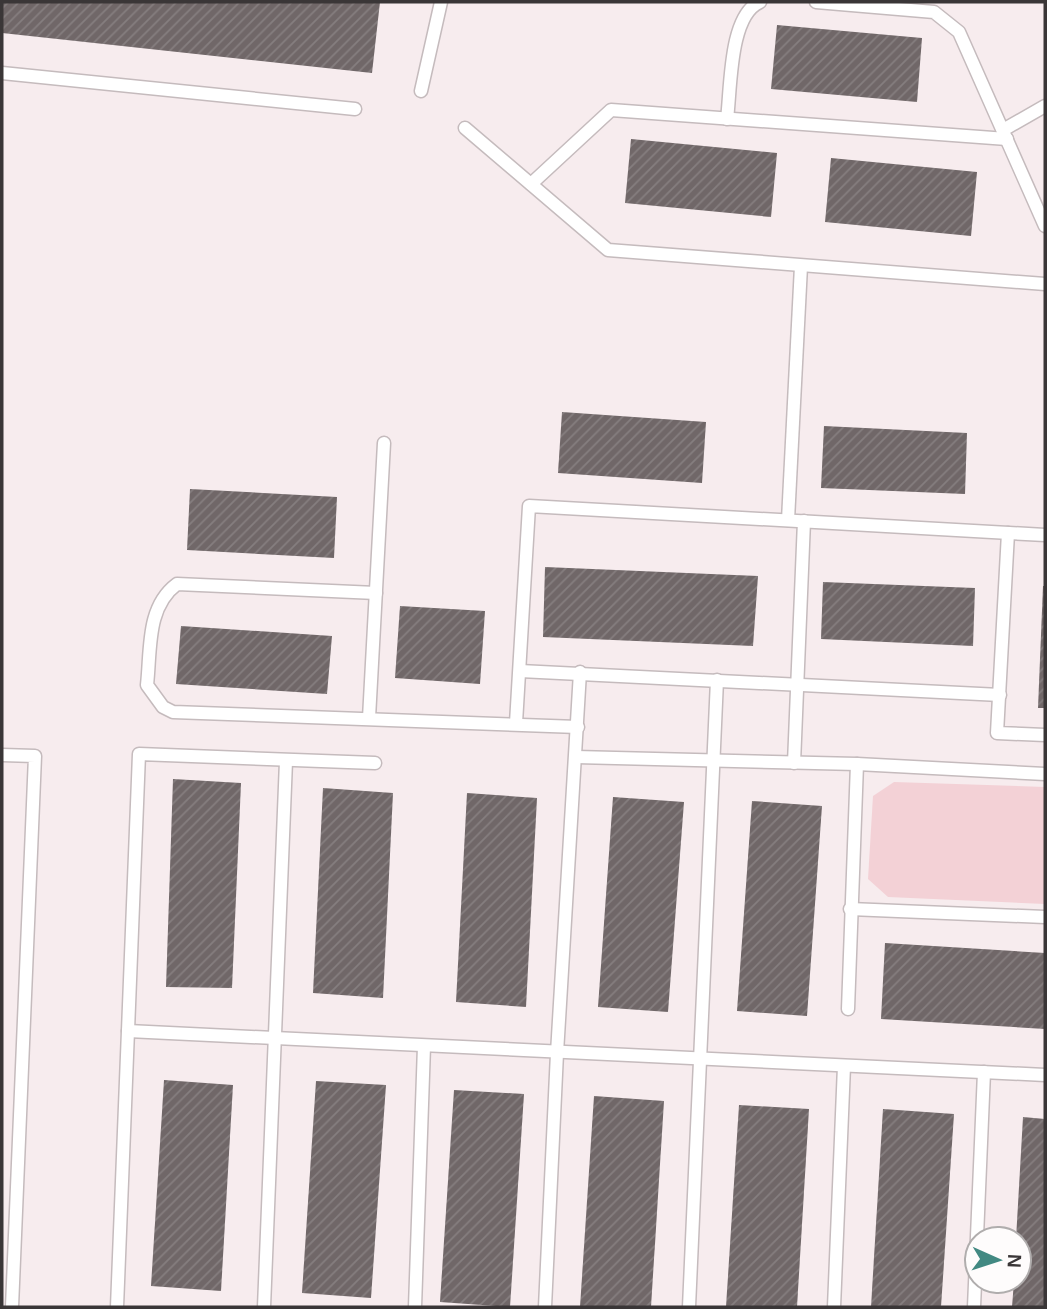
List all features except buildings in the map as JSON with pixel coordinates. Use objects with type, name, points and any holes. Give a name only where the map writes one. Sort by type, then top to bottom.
[{"type":"lane","points":[[421,91],[441,2]]},
{"type":"lane","points":[[727,119],[738,25],[751,5],[760,2]]},
{"type":"lane","points":[[816,2],[934,12],[959,32],[1045,226]]},
{"type":"lane","points":[[2,73],[355,109]]},
{"type":"lane","points":[[531,184],[611,110],[1005,134],[1045,106]]},
{"type":"lane","points":[[465,128],[608,250],[1045,284]]},
{"type":"lane","points":[[788,520],[801,266]]},
{"type":"lane","points":[[369,718],[384,443]]},
{"type":"lane","points":[[516,723],[529,506],[1045,535]]},
{"type":"lane","points":[[794,763],[804,521]]},
{"type":"lane","points":[[1008,533],[997,733],[1045,735]]},
{"type":"lane","points":[[376,593],[177,584],[163,594],[155,609],[147,685],[163,707],[173,712],[578,727]]},
{"type":"lane","points":[[520,671],[1000,695]]},
{"type":"lane","points":[[545,1307],[580,672]]},
{"type":"lane","points":[[689,1307],[717,680]]},
{"type":"lane","points":[[117,1307],[139,754],[375,763]]},
{"type":"lane","points":[[2,755],[34,756],[12,1307]]},
{"type":"lane","points":[[576,757],[857,764],[1045,774]]},
{"type":"lane","points":[[264,1307],[286,761]]},
{"type":"lane","points":[[848,1009],[857,764]]},
{"type":"lane","points":[[850,909],[1045,917]]},
{"type":"lane","points":[[128,1031],[1045,1075]]},
{"type":"lane","points":[[415,1307],[424,1046]]},
{"type":"lane","points":[[834,1307],[844,1066]]},
{"type":"lane","points":[[974,1307],[984,1072]]},
{"type":"shaded area","points":[[894,782],[1045,787],[1045,904],[888,897],[868,879],[873,796]]}]
